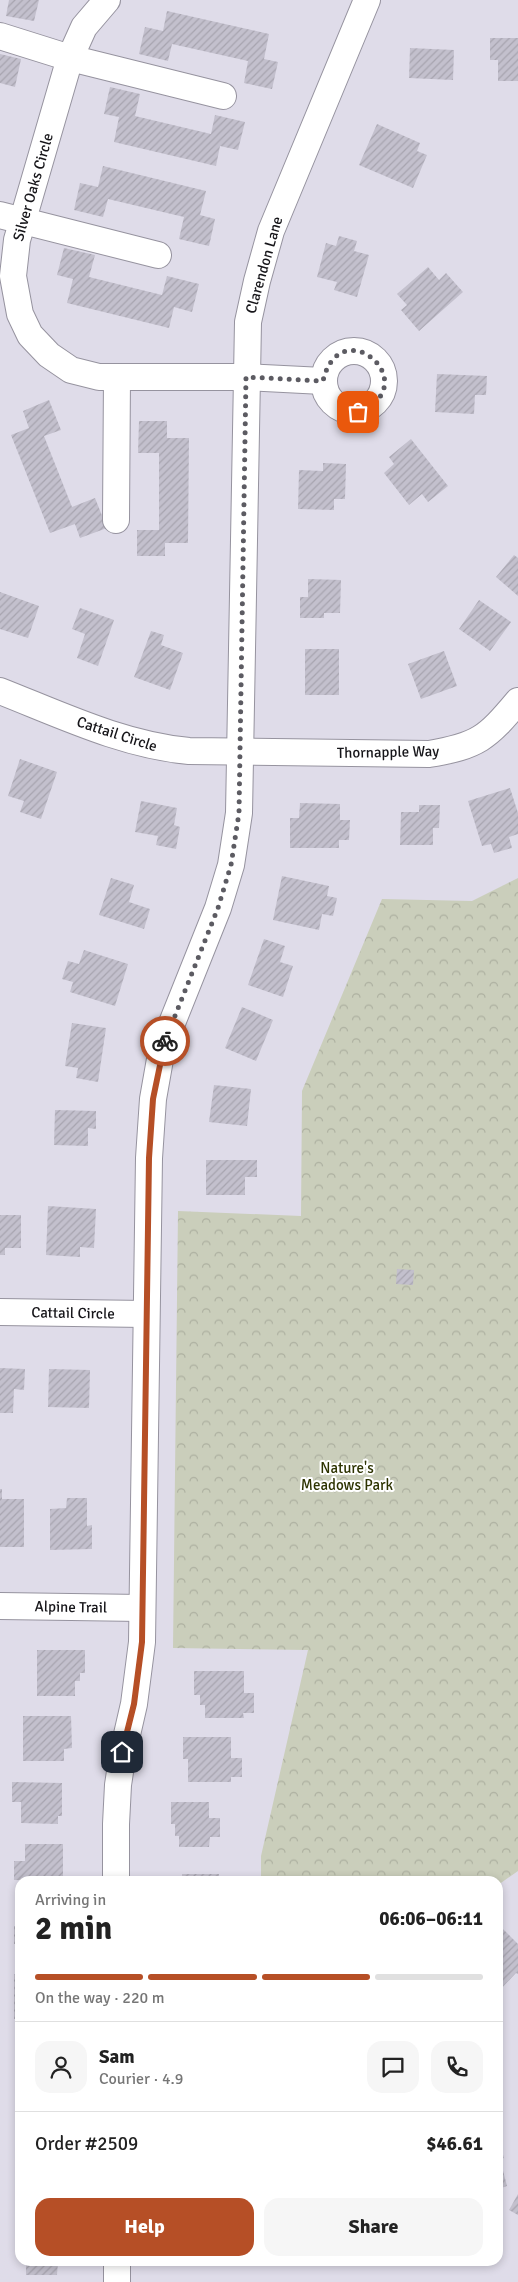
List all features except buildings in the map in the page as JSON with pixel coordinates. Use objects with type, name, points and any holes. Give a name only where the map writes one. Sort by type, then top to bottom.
[{"type":"street","name":"Silver Oaks Circle","points":[[107,0],[84,27],[70,58],[12,218],[16,240],[10,318],[30,335],[49,356],[71,370],[99,377],[246,377],[323,381]]},
{"type":"street","name":"Clarendon Lane","points":[[116,1876],[118,1785],[122,1752],[139,1674],[142,1608],[149,1158],[153,1099],[162,1048],[215,916],[231,865],[239,813],[248,322],[256,281],[271,231],[367,0]]},
{"type":"street","points":[[0,36],[70,58],[223,96]]},
{"type":"street","points":[[12,218],[158,255]]},
{"type":"street","points":[[116,520],[117,377]]},
{"type":"street","name":"Cattail Circle","points":[[0,691],[129,741],[162,749],[239,752]]},
{"type":"street","name":"Thornapple Way","points":[[239,752],[429,754],[456,750],[478,742],[500,723],[518,701]]},
{"type":"street","name":"Cattail Circle","points":[[0,1312],[146,1314]]},
{"type":"street","name":"Alpine Trail","points":[[0,1606],[142,1608]]},
{"type":"street","points":[[116,2266],[117,2282]]},
{"type":"green space","name":"Nature's Meadows Park","points":[[518,878],[518,1871],[503,1882],[503,1876],[261,1876],[261,1856],[308,1650],[173,1648],[178,1211],[301,1216],[302,1091],[382,899],[472,901]]},
{"type":"way so far","points":[[165,1041],[218,908],[231,865],[239,813],[246,377],[323,381],[326,368],[336,356],[348,351],[360,351],[371,356],[380,366],[384,378],[384,388],[379,399],[370,407],[358,412]]},
{"type":"route","points":[[122,1752],[134,1704],[142,1642],[149,1158],[153,1099],[162,1048],[165,1041]]}]
